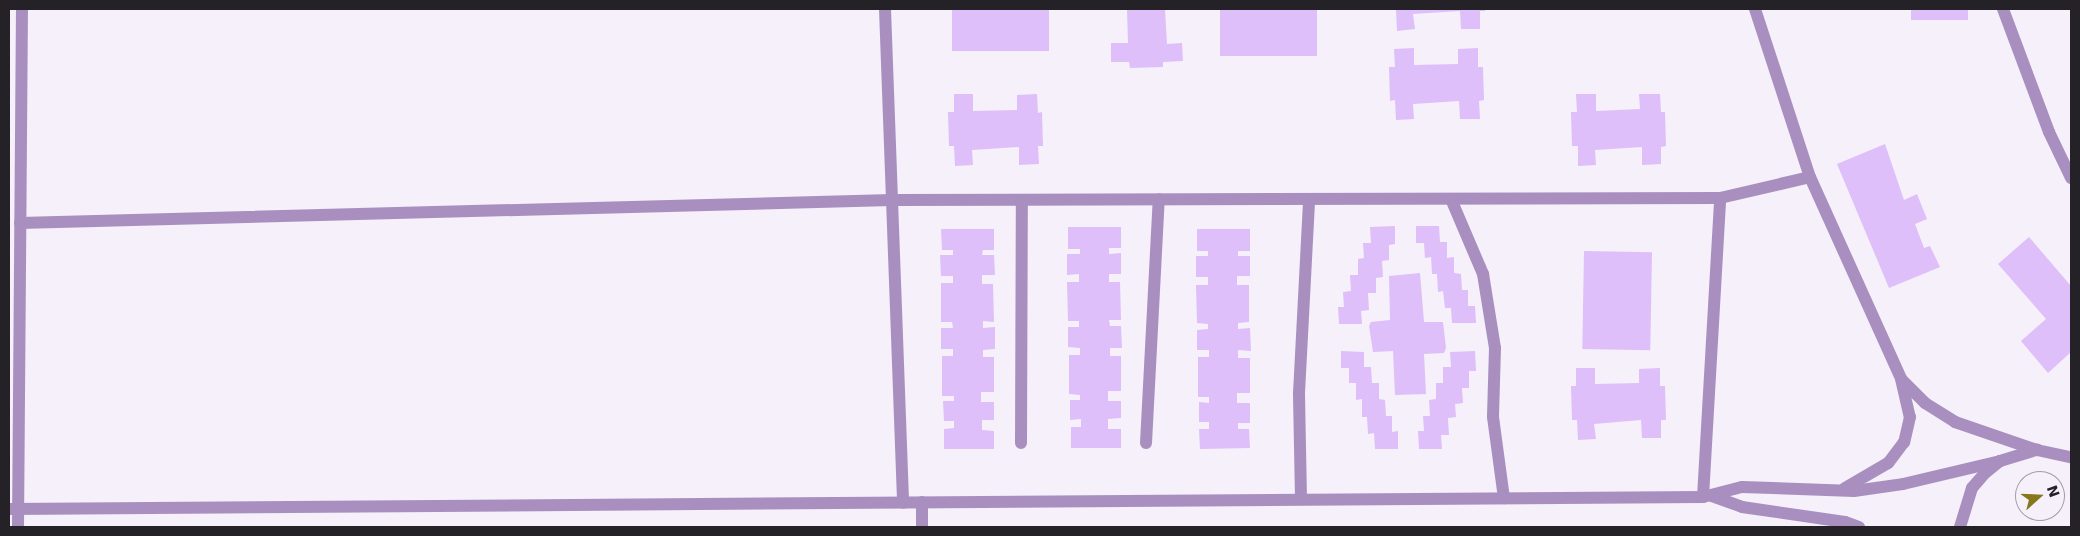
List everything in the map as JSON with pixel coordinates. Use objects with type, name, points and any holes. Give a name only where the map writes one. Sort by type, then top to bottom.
[{"type":"street","points":[[18,527],[13,509],[20,223],[22,9]]},
{"type":"street","points":[[885,9],[903,503]]},
{"type":"street","points":[[1755,9],[1810,177],[1901,379],[1910,417],[1904,442],[1888,463],[1874,474],[1837,492]]},
{"type":"street","points":[[2003,9],[2049,132],[2071,178]]},
{"type":"street","points":[[20,223],[892,200],[1720,198],[1810,177]]},
{"type":"street","points":[[1707,496],[1720,198]]},
{"type":"street","points":[[1300,500],[1299,393],[1308,199]]},
{"type":"street","points":[[1451,199],[1483,274],[1495,348],[1493,417],[1504,498]]},
{"type":"street","points":[[1021,442],[1022,200]]},
{"type":"street","points":[[1146,443],[1159,200]]},
{"type":"street","points":[[1901,379],[1925,403],[1955,422],[2038,450],[2057,452],[2071,457]]},
{"type":"street","points":[[2057,452],[2071,447]]},
{"type":"street","points":[[13,509],[1707,496],[1742,488],[1837,492],[1903,484],[2038,450]]},
{"type":"street","points":[[1960,526],[1972,488],[1985,473],[2000,461]]},
{"type":"street","points":[[1707,496],[1742,507],[1845,522],[1859,527]]},
{"type":"street","points":[[922,502],[922,527]]},
{"type":"building","points":[[952,9],[1049,9],[1049,51],[952,51]]},
{"type":"building","points":[[1127,9],[1165,9],[1167,44],[1182,43],[1183,61],[1163,62],[1163,67],[1130,68],[1129,62],[1111,62],[1111,43],[1128,43]]},
{"type":"building","points":[[1220,9],[1317,9],[1317,56],[1220,56]]},
{"type":"building","points":[[1391,9],[1485,9],[1485,11],[1480,11],[1480,29],[1461,29],[1460,11],[1413,14],[1415,29],[1397,31],[1396,10]]},
{"type":"building","points":[[1911,9],[1968,9],[1968,20],[1911,20]]},
{"type":"building","points":[[1414,48],[1414,65],[1458,64],[1458,49],[1478,48],[1478,67],[1483,67],[1484,100],[1479,101],[1480,119],[1460,119],[1459,101],[1413,104],[1414,119],[1396,120],[1395,100],[1390,101],[1389,67],[1395,67],[1394,49]]},
{"type":"building","points":[[954,94],[973,94],[973,111],[1017,110],[1017,95],[1037,94],[1038,113],[1042,112],[1043,146],[1038,146],[1039,164],[1019,165],[1019,147],[972,150],[973,165],[955,166],[954,146],[949,146],[948,112],[954,112]]},
{"type":"building","points":[[1576,94],[1596,94],[1596,111],[1640,109],[1639,94],[1660,94],[1661,112],[1665,112],[1666,146],[1661,147],[1661,164],[1642,165],[1642,147],[1595,150],[1596,165],[1578,166],[1578,146],[1572,146],[1571,112],[1577,112]]},
{"type":"building","points":[[1885,144],[1904,200],[1917,194],[1927,219],[1915,224],[1924,248],[1930,246],[1940,267],[1889,288],[1837,164]]},
{"type":"building","points":[[1395,226],[1395,244],[1389,245],[1389,260],[1382,261],[1383,277],[1376,278],[1376,293],[1368,293],[1369,310],[1361,311],[1362,324],[1339,324],[1338,307],[1344,307],[1343,292],[1351,291],[1350,275],[1358,275],[1358,259],[1364,258],[1363,243],[1371,243],[1370,227]]},
{"type":"building","points":[[1416,226],[1439,226],[1440,242],[1447,242],[1447,258],[1454,257],[1454,273],[1461,274],[1462,290],[1468,290],[1468,306],[1475,306],[1476,323],[1452,323],[1451,308],[1445,308],[1443,291],[1438,292],[1437,274],[1432,274],[1431,257],[1425,258],[1424,243],[1416,243]]},
{"type":"building","points":[[1068,227],[1121,227],[1121,248],[1109,248],[1109,254],[1121,253],[1121,274],[1109,274],[1109,282],[1120,282],[1121,320],[1109,320],[1110,326],[1121,326],[1122,348],[1110,348],[1110,356],[1121,356],[1121,391],[1108,391],[1108,401],[1121,401],[1121,418],[1108,419],[1108,429],[1121,429],[1121,448],[1071,448],[1071,427],[1081,427],[1081,419],[1070,420],[1070,400],[1080,400],[1080,395],[1069,394],[1069,355],[1080,355],[1080,348],[1068,347],[1068,327],[1079,327],[1079,321],[1068,321],[1067,282],[1079,282],[1079,274],[1067,275],[1067,254],[1080,254],[1080,249],[1068,249]]},
{"type":"building","points":[[941,229],[994,229],[994,250],[983,250],[982,255],[994,255],[995,275],[982,275],[982,284],[993,284],[994,322],[983,321],[983,328],[995,327],[995,349],[983,350],[983,357],[994,357],[994,392],[981,392],[981,402],[994,402],[994,420],[982,420],[982,430],[994,431],[994,449],[944,449],[944,429],[954,428],[954,421],[944,421],[943,401],[954,401],[954,396],[942,396],[942,356],[953,356],[953,349],[941,349],[941,328],[953,328],[952,322],[941,322],[941,283],[953,283],[953,276],[941,276],[940,255],[953,255],[953,250],[942,250]]},
{"type":"building","points":[[1197,229],[1250,229],[1250,251],[1238,251],[1238,256],[1250,256],[1250,276],[1237,276],[1237,285],[1249,285],[1249,322],[1238,323],[1238,329],[1250,328],[1251,351],[1238,350],[1238,358],[1250,358],[1250,393],[1237,393],[1237,403],[1250,403],[1250,423],[1238,423],[1238,429],[1249,429],[1250,448],[1200,449],[1199,429],[1209,429],[1209,422],[1199,422],[1199,402],[1209,403],[1209,397],[1198,397],[1198,357],[1209,357],[1209,350],[1197,350],[1197,330],[1208,329],[1208,324],[1197,323],[1196,285],[1208,285],[1208,277],[1196,277],[1196,256],[1208,256],[1208,251],[1197,251]]},
{"type":"building","points":[[2029,237],[2071,286],[2071,352],[2048,373],[2021,341],[2046,319],[1998,264]]},
{"type":"building","points":[[1584,251],[1652,252],[1650,350],[1582,349]]},
{"type":"building","points":[[1420,273],[1424,322],[1443,322],[1446,348],[1444,353],[1424,354],[1426,394],[1395,395],[1393,351],[1373,352],[1369,326],[1371,322],[1390,320],[1389,276]]},
{"type":"building","points":[[1341,351],[1364,352],[1364,367],[1371,367],[1372,383],[1379,383],[1379,399],[1385,400],[1386,416],[1392,416],[1392,432],[1398,431],[1398,449],[1375,449],[1374,433],[1368,434],[1367,417],[1362,417],[1362,399],[1356,400],[1356,383],[1349,383],[1349,368],[1341,368]]},
{"type":"building","points":[[1475,351],[1476,371],[1469,371],[1469,388],[1462,388],[1463,403],[1455,404],[1456,417],[1448,418],[1449,435],[1441,435],[1442,449],[1419,449],[1418,431],[1424,431],[1423,416],[1430,416],[1429,400],[1436,399],[1436,383],[1443,383],[1443,367],[1451,367],[1450,352]]},
{"type":"building","points":[[1576,368],[1595,368],[1595,384],[1639,383],[1639,369],[1660,368],[1660,386],[1665,386],[1666,420],[1661,420],[1661,438],[1642,438],[1641,420],[1594,424],[1596,439],[1578,440],[1577,420],[1572,420],[1571,386],[1576,386]]}]
